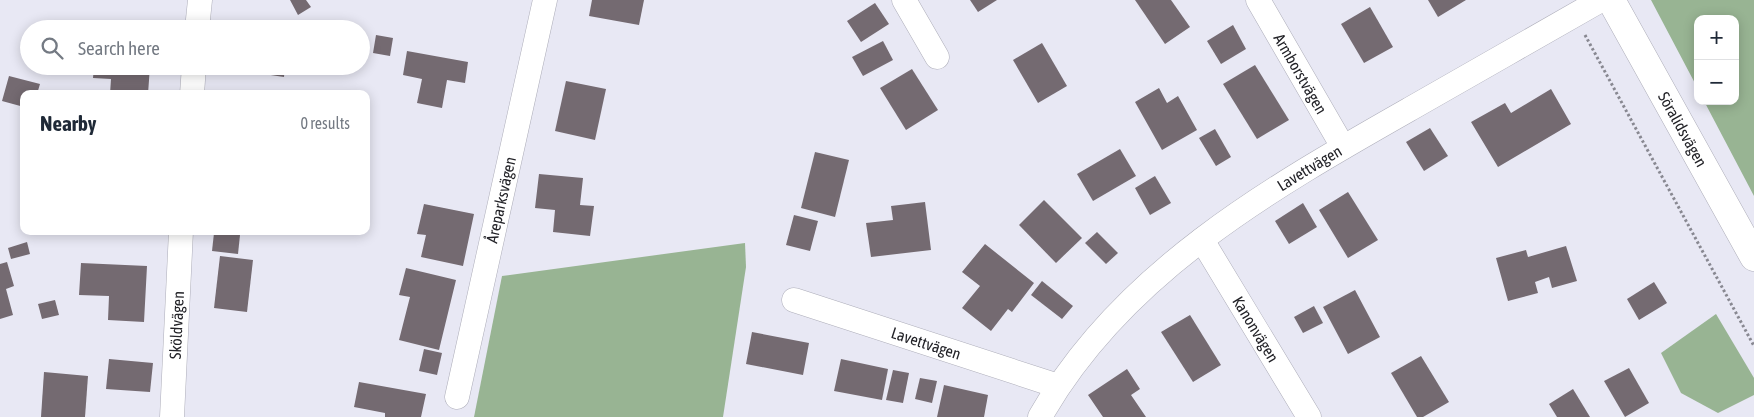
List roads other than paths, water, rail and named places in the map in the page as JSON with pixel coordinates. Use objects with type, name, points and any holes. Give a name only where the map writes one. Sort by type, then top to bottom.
[{"type":"street","points":[[198,20],[200,0]]},
{"type":"street","name":"Åreparksvägen","points":[[457,397],[545,0]]},
{"type":"street","points":[[904,0],[937,57]]},
{"type":"street","name":"Armborstvägen","points":[[1258,0],[1343,147]]},
{"type":"street","name":"Lavettvägen","points":[[1040,417],[1058,386],[1124,309],[1175,261],[1230,218],[1343,147],[1601,0]]},
{"type":"street","name":"Söralidsvägen","points":[[1611,0],[1754,257]]},
{"type":"street","points":[[192,90],[193,75]]},
{"type":"street","name":"Sköldvägen","points":[[172,417],[181,235]]},
{"type":"street","name":"Kanonvägen","points":[[1202,240],[1309,417]]},
{"type":"street","name":"Lavettvägen","points":[[794,300],[1058,386]]}]
